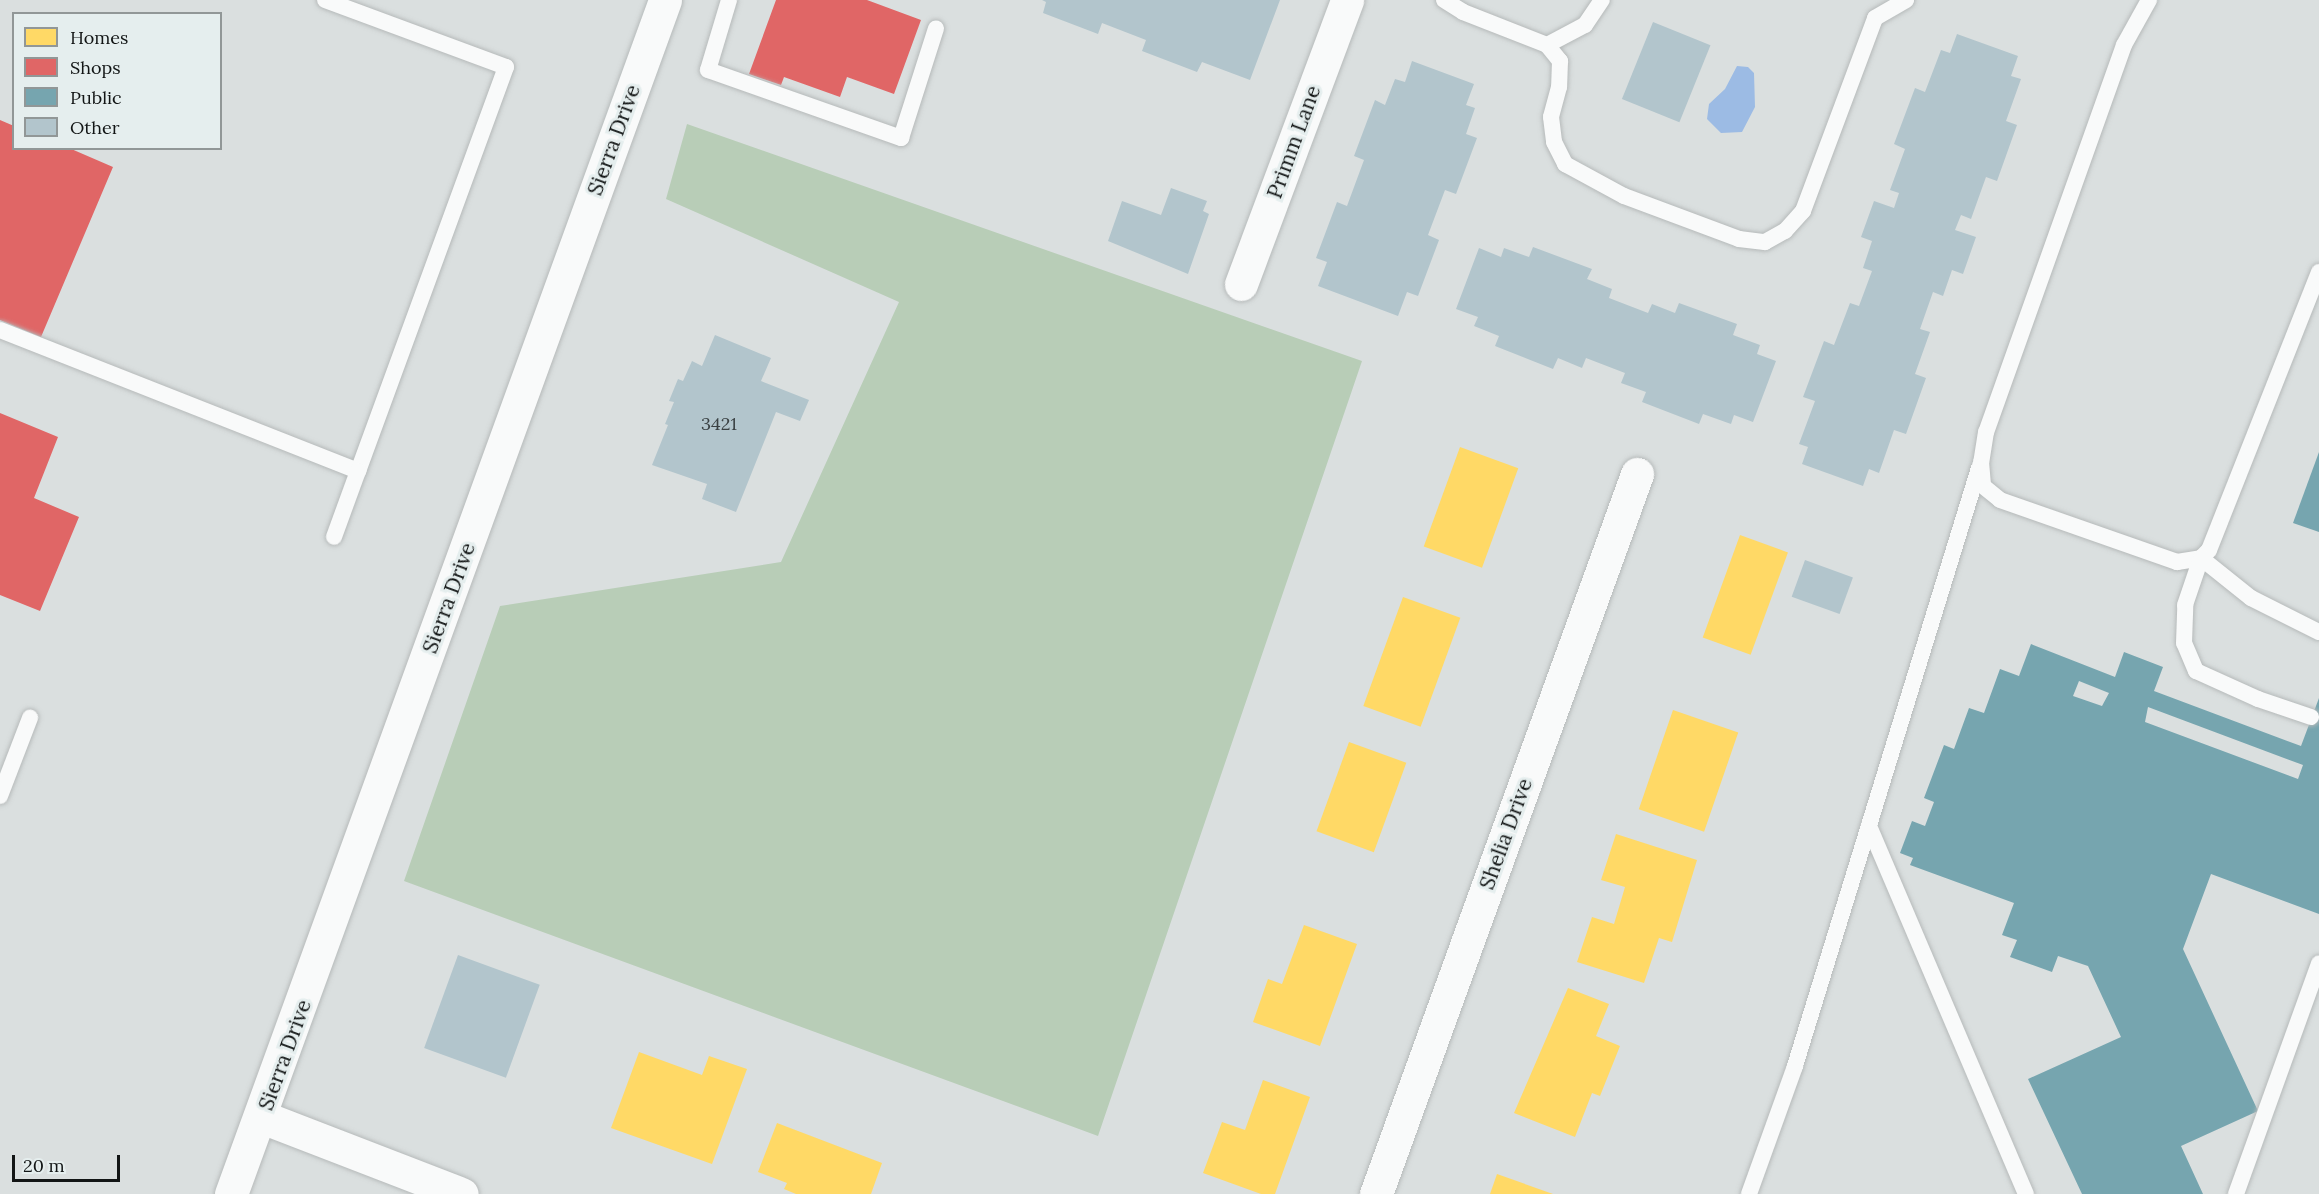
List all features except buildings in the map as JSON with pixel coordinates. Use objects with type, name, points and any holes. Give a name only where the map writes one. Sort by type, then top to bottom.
[{"type":"street","name":"Sierra Drive","points":[[231,1194],[262,1117],[664,0]]},
{"type":"street","name":"Primm Lane","points":[[1241,284],[1347,0]]},
{"type":"street","name":"Shelia Drive","points":[[1376,1194],[1637,474]]},
{"type":"street","points":[[262,1117],[462,1194]]},
{"type":"lane","points":[[325,0],[506,67],[334,537]]},
{"type":"lane","points":[[729,0],[708,70],[901,138],[936,28]]},
{"type":"lane","points":[[1444,0],[1463,12],[1547,45],[1560,61],[1559,87],[1551,117],[1554,142],[1565,164],[1624,196],[1739,239],[1765,242],[1785,231],[1803,211],[1875,18],[1906,0]]},
{"type":"lane","points":[[1547,45],[1585,25],[1602,0]]},
{"type":"lane","points":[[1749,1194],[1795,1066],[1981,462],[1989,422],[2118,61],[2149,0]]},
{"type":"lane","points":[[2312,717],[2258,699],[2196,671],[2184,643],[2185,605],[2200,558],[2209,550],[2319,272]]},
{"type":"lane","points":[[0,330],[358,471]]},
{"type":"lane","points":[[1981,462],[1983,486],[2000,500],[2177,562],[2200,558],[2251,598],[2319,632]]},
{"type":"lane","points":[[0,796],[30,718]]},
{"type":"lane","points":[[1869,826],[2026,1194]]},
{"type":"lane","points":[[2236,1194],[2319,964]]},
{"type":"green space","points":[[687,124],[1362,361],[1098,1136],[404,881],[500,606],[781,562],[899,302],[666,199]]},
{"type":"water","points":[[1737,66],[1748,67],[1754,73],[1755,107],[1742,132],[1721,133],[1707,119],[1709,104],[1725,89]]}]
